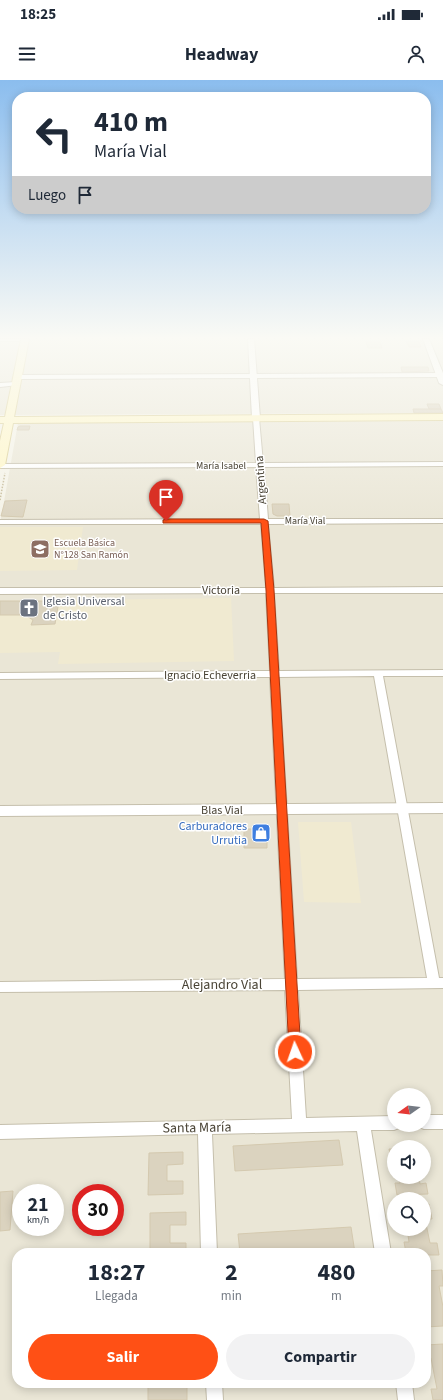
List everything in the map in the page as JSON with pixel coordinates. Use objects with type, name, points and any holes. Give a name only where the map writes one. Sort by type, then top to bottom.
[{"type":"main road","points":[[0,465],[5,420],[11,401]]},
{"type":"main road","points":[[5,420],[443,417]]},
{"type":"street","name":"Argentina","points":[[255,401],[270,590],[299,1125]]},
{"type":"street","name":"María Isabel","points":[[0,465],[260,466],[443,464]]},
{"type":"street","name":"María Vial","points":[[0,522],[443,521]]},
{"type":"street","name":"Victoria","points":[[0,591],[443,590]]},
{"type":"street","points":[[378,673],[402,808],[438,983]]},
{"type":"street","name":"Ignacio Echeverria","points":[[0,676],[443,673]]},
{"type":"street","name":"Blas Vial","points":[[0,811],[443,808]]},
{"type":"street","name":"Alejandro Vial","points":[[0,987],[438,983]]},
{"type":"street","points":[[431,1122],[443,1122]]},
{"type":"street","name":"Santa María","points":[[0,1132],[387,1123]]},
{"type":"street","points":[[363,1124],[382,1248]]},
{"type":"street","points":[[205,1128],[209,1248]]},
{"type":"street","points":[[214,1388],[215,1400]]},
{"type":"street","points":[[405,1388],[406,1400]]},
{"type":"shaded area","points":[[0,401],[443,401],[443,413],[0,415]]},
{"type":"shaded area","points":[[443,421],[443,1400],[0,1400],[0,524],[18,423]]},
{"type":"shaded area","name":"Escuela Básica N°128 San Ramón","points":[[0,527],[83,527],[77,570],[0,571]]},
{"type":"shaded area","points":[[231,598],[234,661],[58,664],[60,652],[0,653],[0,601]]},
{"type":"shaded area","points":[[298,822],[351,822],[361,903],[304,902]]},
{"type":"building","points":[[427,404],[439,404],[441,409],[429,409]]},
{"type":"building","points":[[413,409],[441,409],[443,413],[414,413]]},
{"type":"building","points":[[20,426],[30,426],[29,430],[17,430]]},
{"type":"building","points":[[27,500],[23,517],[1,516],[5,501]]},
{"type":"building","points":[[272,504],[289,504],[290,516],[277,516],[273,514]]},
{"type":"building","name":"Iglesia Universal de Cristo","points":[[0,601],[59,601],[55,624],[31,625],[33,620],[25,615],[0,615]]},
{"type":"building","points":[[244,829],[267,829],[267,848],[244,848]]},
{"type":"building","points":[[339,1140],[343,1165],[235,1171],[233,1146]]},
{"type":"building","points":[[183,1152],[183,1164],[167,1165],[167,1181],[183,1181],[183,1194],[148,1195],[149,1153]]},
{"type":"building","points":[[395,1184],[426,1184],[428,1192],[396,1192]]},
{"type":"building","points":[[12,1191],[10,1230],[0,1231],[0,1192]]},
{"type":"building","points":[[186,1212],[186,1225],[170,1225],[170,1243],[186,1243],[186,1248],[150,1248],[150,1213]]},
{"type":"building","points":[[351,1227],[354,1248],[239,1248],[238,1234]]},
{"type":"building","points":[[408,1236],[429,1236],[430,1243],[437,1243],[439,1255],[431,1255],[431,1248],[405,1248],[404,1242],[409,1242]]},
{"type":"building","points":[[442,1270],[443,1286],[439,1286],[443,1307],[443,1326],[431,1327],[431,1271]]},
{"type":"building","points":[[443,1344],[443,1400],[433,1400],[431,1389],[437,1389],[431,1358],[431,1345]]},
{"type":"building","points":[[148,1388],[187,1388],[187,1400],[148,1400]]},
{"type":"place","name":"Escuela Básica N°128 San Ramón","points":[[40,549]]},
{"type":"place","name":"Iglesia Universal de Cristo","points":[[29,608]]},
{"type":"place","name":"Carburadores Urrutia","points":[[261,833]]},
{"type":"route","points":[[166,521],[264,521],[270,590],[295,1052]]}]
